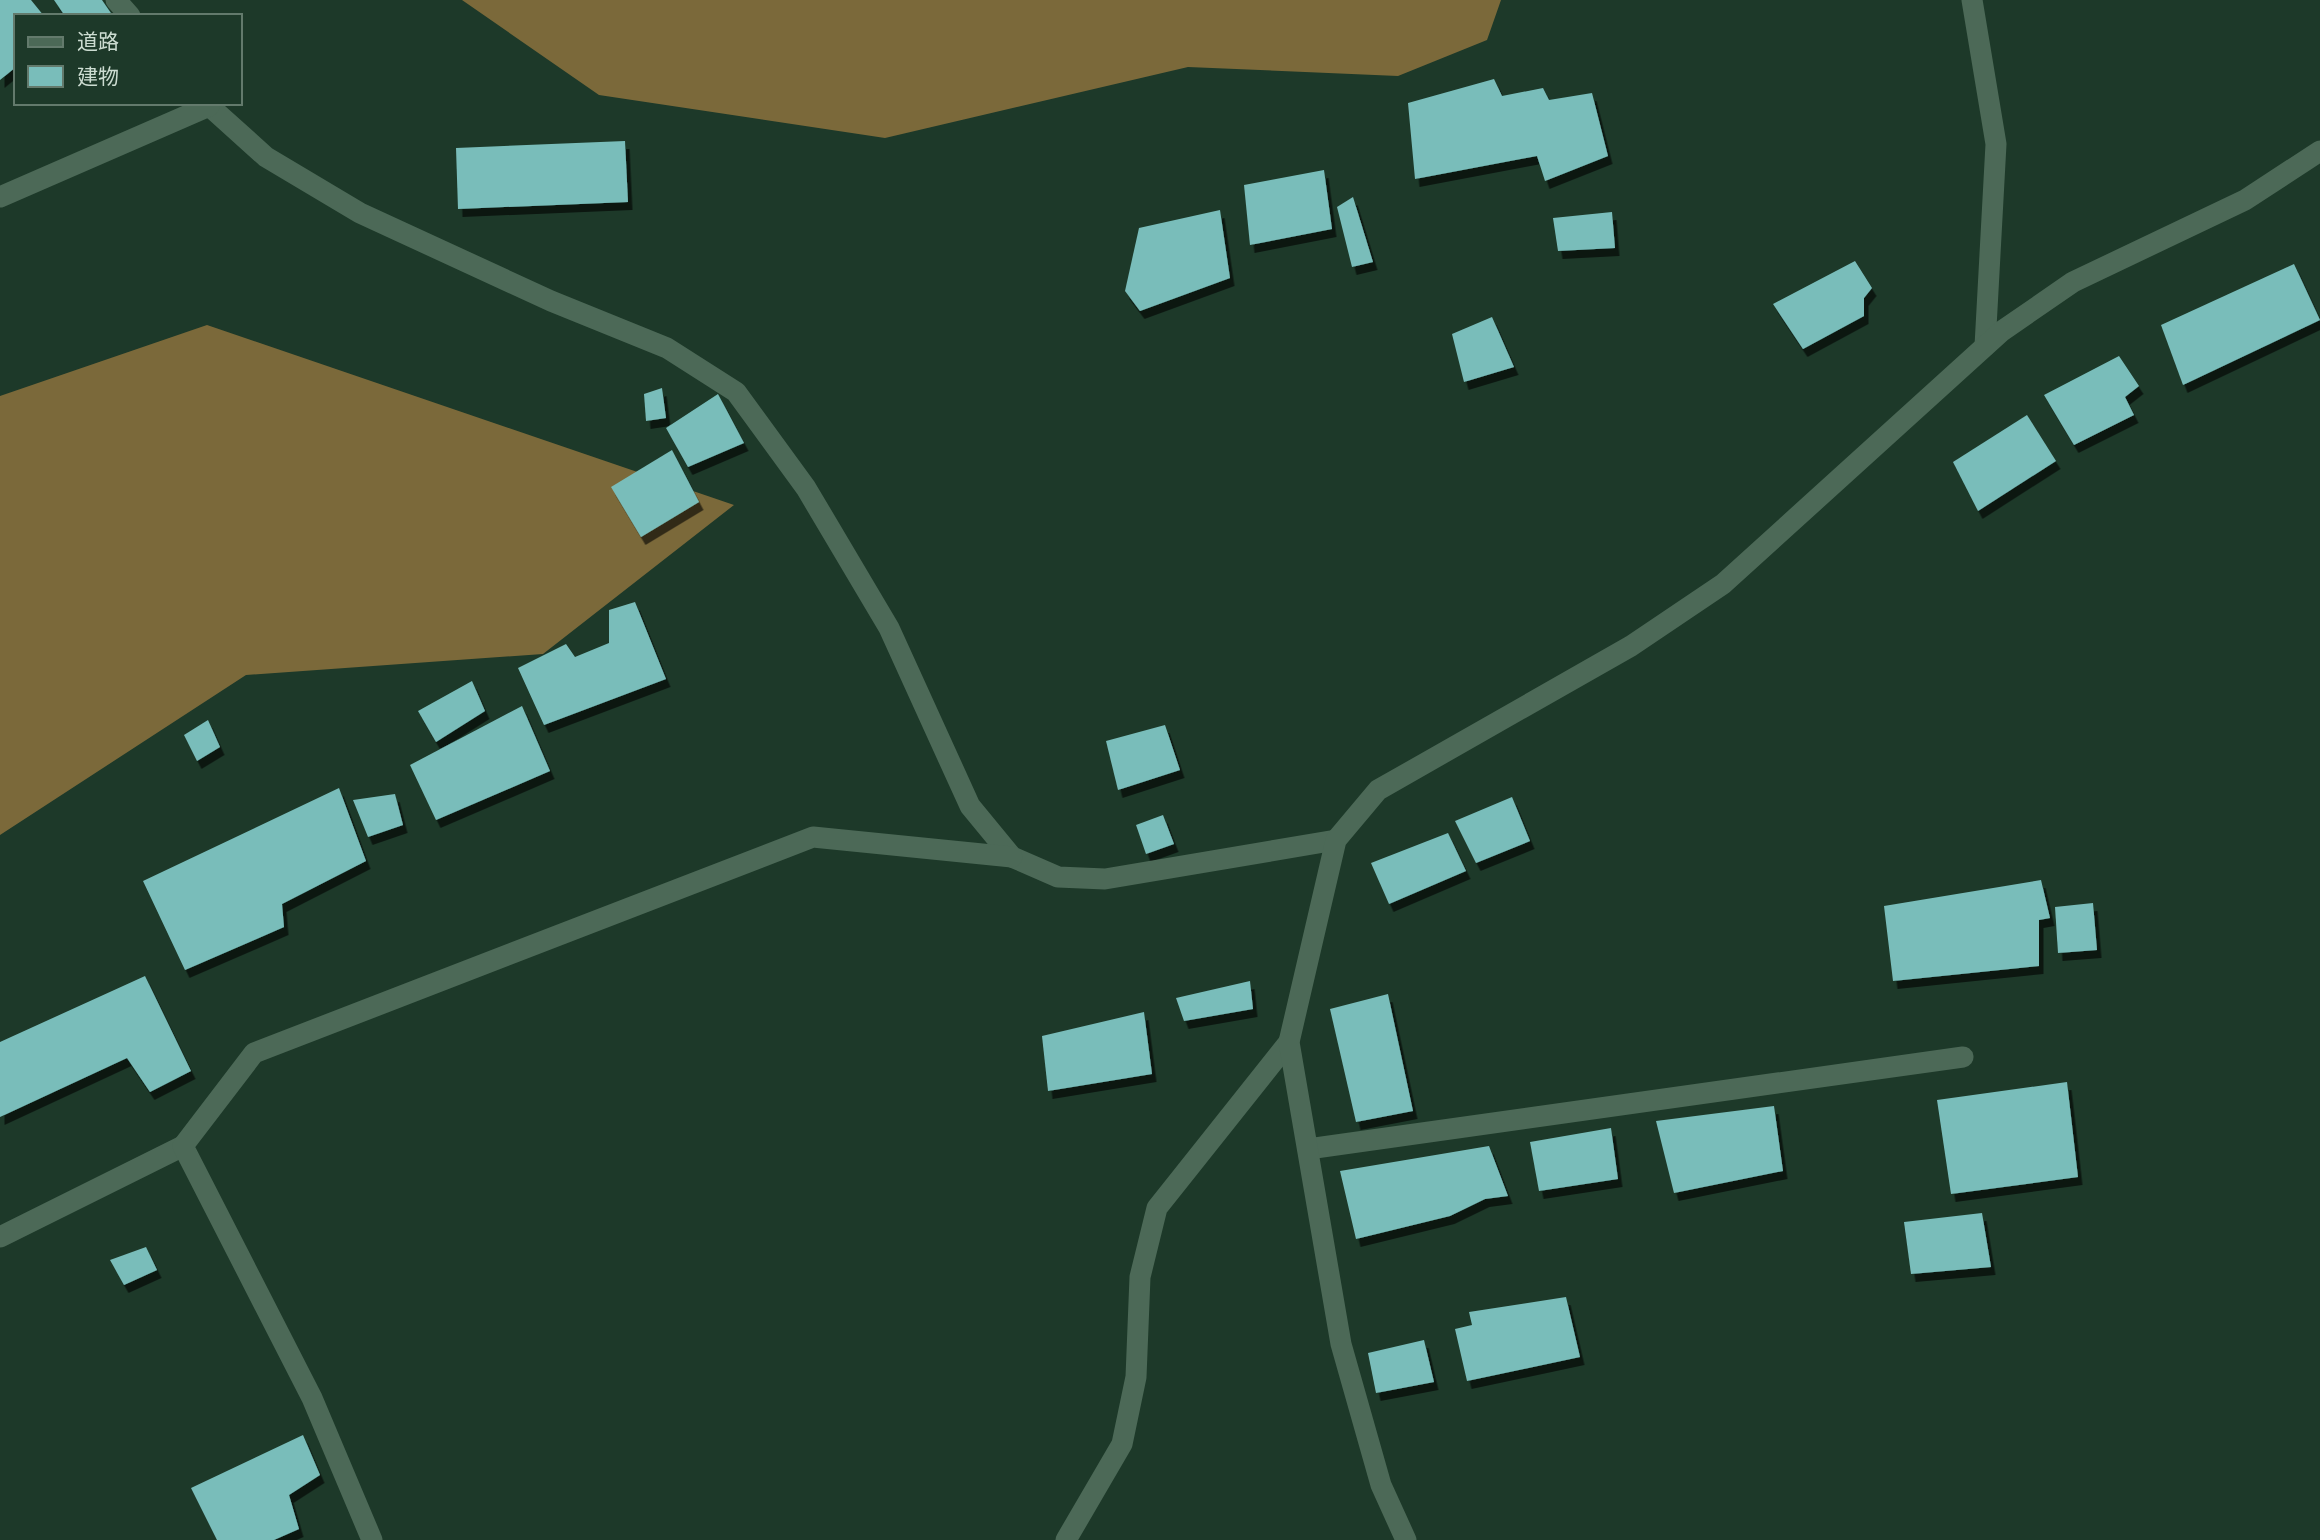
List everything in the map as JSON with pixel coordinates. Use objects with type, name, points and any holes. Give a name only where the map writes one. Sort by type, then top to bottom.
[{"type":"street","points":[[116,0],[128,14]]},
{"type":"street","points":[[1972,0],[1996,144],[1985,346]]},
{"type":"street","points":[[0,197],[208,105],[266,157],[360,214],[551,301],[667,348],[736,392],[813,500],[889,628],[970,806],[1012,857]]},
{"type":"street","points":[[1406,1540],[1381,1485],[1342,1344],[1289,1042],[1336,840],[1378,790],[1631,646],[1723,583],[1985,346],[2073,282],[2245,200],[2320,151]]},
{"type":"street","points":[[0,1237],[183,1146],[254,1053],[813,837],[1012,857],[1058,877],[1105,879],[1336,840]]},
{"type":"street","points":[[1066,1540],[1122,1444],[1136,1377],[1140,1277],[1157,1208],[1289,1042]]},
{"type":"street","points":[[1308,1149],[1964,1057]]},
{"type":"street","points":[[183,1146],[312,1398],[372,1540]]},
{"type":"shaded area","points":[[462,0],[1501,0],[1487,40],[1398,76],[1188,67],[885,138],[599,95]]},
{"type":"shaded area","points":[[207,325],[734,505],[543,654],[246,675],[0,835],[0,396]]},
{"type":"building","points":[[0,0],[31,0],[42,14],[14,14],[14,69],[0,80]]},
{"type":"building","points":[[54,0],[102,0],[112,14],[64,14]]},
{"type":"building","points":[[1494,79],[1502,96],[1543,88],[1549,100],[1592,93],[1608,156],[1545,181],[1537,156],[1415,179],[1408,103]]},
{"type":"building","points":[[625,141],[628,202],[458,209],[456,148]]},
{"type":"building","points":[[1324,170],[1332,229],[1250,245],[1244,185]]},
{"type":"building","points":[[1353,197],[1373,262],[1352,267],[1337,207]]},
{"type":"building","points":[[1220,210],[1230,278],[1140,311],[1125,291],[1139,228]]},
{"type":"building","points":[[1612,212],[1615,248],[1558,251],[1553,218]]},
{"type":"building","points":[[1855,261],[1872,288],[1864,298],[1864,316],[1803,349],[1773,304]]},
{"type":"building","points":[[2294,264],[2320,320],[2183,385],[2161,325]]},
{"type":"building","points":[[1492,317],[1514,367],[1464,382],[1452,334]]},
{"type":"building","points":[[2119,356],[2139,386],[2125,397],[2134,415],[2074,445],[2044,395]]},
{"type":"building","points":[[662,388],[666,418],[646,421],[644,394]]},
{"type":"building","points":[[718,394],[744,443],[688,467],[666,428]]},
{"type":"building","points":[[2027,415],[2056,461],[1978,511],[1953,462]]},
{"type":"building","points":[[672,450],[699,502],[641,537],[611,487]]},
{"type":"building","points":[[635,602],[666,679],[544,725],[518,668],[566,644],[575,657],[609,643],[609,610]]},
{"type":"building","points":[[472,681],[485,711],[436,742],[418,711]]},
{"type":"building","points":[[522,706],[550,771],[436,820],[410,765]]},
{"type":"building","points":[[208,720],[220,747],[197,761],[184,735]]},
{"type":"building","points":[[1165,725],[1180,770],[1118,790],[1106,741]]},
{"type":"building","points":[[339,788],[366,861],[282,904],[284,927],[185,970],[143,881]]},
{"type":"building","points":[[395,794],[403,825],[368,837],[353,800]]},
{"type":"building","points":[[1512,797],[1530,841],[1476,863],[1455,821]]},
{"type":"building","points":[[1163,815],[1174,844],[1146,854],[1136,825]]},
{"type":"building","points":[[1448,833],[1466,871],[1389,904],[1371,863]]},
{"type":"building","points":[[2041,880],[2050,918],[2039,920],[2039,966],[1893,981],[1884,906]]},
{"type":"building","points":[[2093,903],[2097,950],[2058,953],[2055,907]]},
{"type":"building","points":[[145,976],[191,1071],[150,1092],[127,1058],[0,1117],[0,1042]]},
{"type":"building","points":[[1250,981],[1253,1009],[1184,1021],[1176,998]]},
{"type":"building","points":[[1388,994],[1413,1111],[1356,1122],[1330,1009]]},
{"type":"building","points":[[1144,1012],[1152,1074],[1048,1091],[1042,1036]]},
{"type":"building","points":[[2067,1082],[2078,1177],[1951,1194],[1937,1100]]},
{"type":"building","points":[[1774,1106],[1783,1171],[1674,1193],[1656,1121]]},
{"type":"building","points":[[1611,1128],[1618,1179],[1539,1191],[1530,1142]]},
{"type":"building","points":[[1489,1146],[1508,1196],[1485,1199],[1450,1216],[1356,1239],[1340,1171]]},
{"type":"building","points":[[1982,1213],[1991,1267],[1911,1274],[1904,1222]]},
{"type":"building","points":[[146,1247],[157,1270],[124,1285],[110,1260]]},
{"type":"building","points":[[1566,1297],[1580,1357],[1467,1381],[1455,1329],[1472,1325],[1469,1312]]},
{"type":"building","points":[[1424,1340],[1434,1382],[1376,1393],[1368,1353]]},
{"type":"building","points":[[303,1435],[320,1475],[289,1495],[299,1529],[274,1540],[217,1540],[191,1488]]}]
